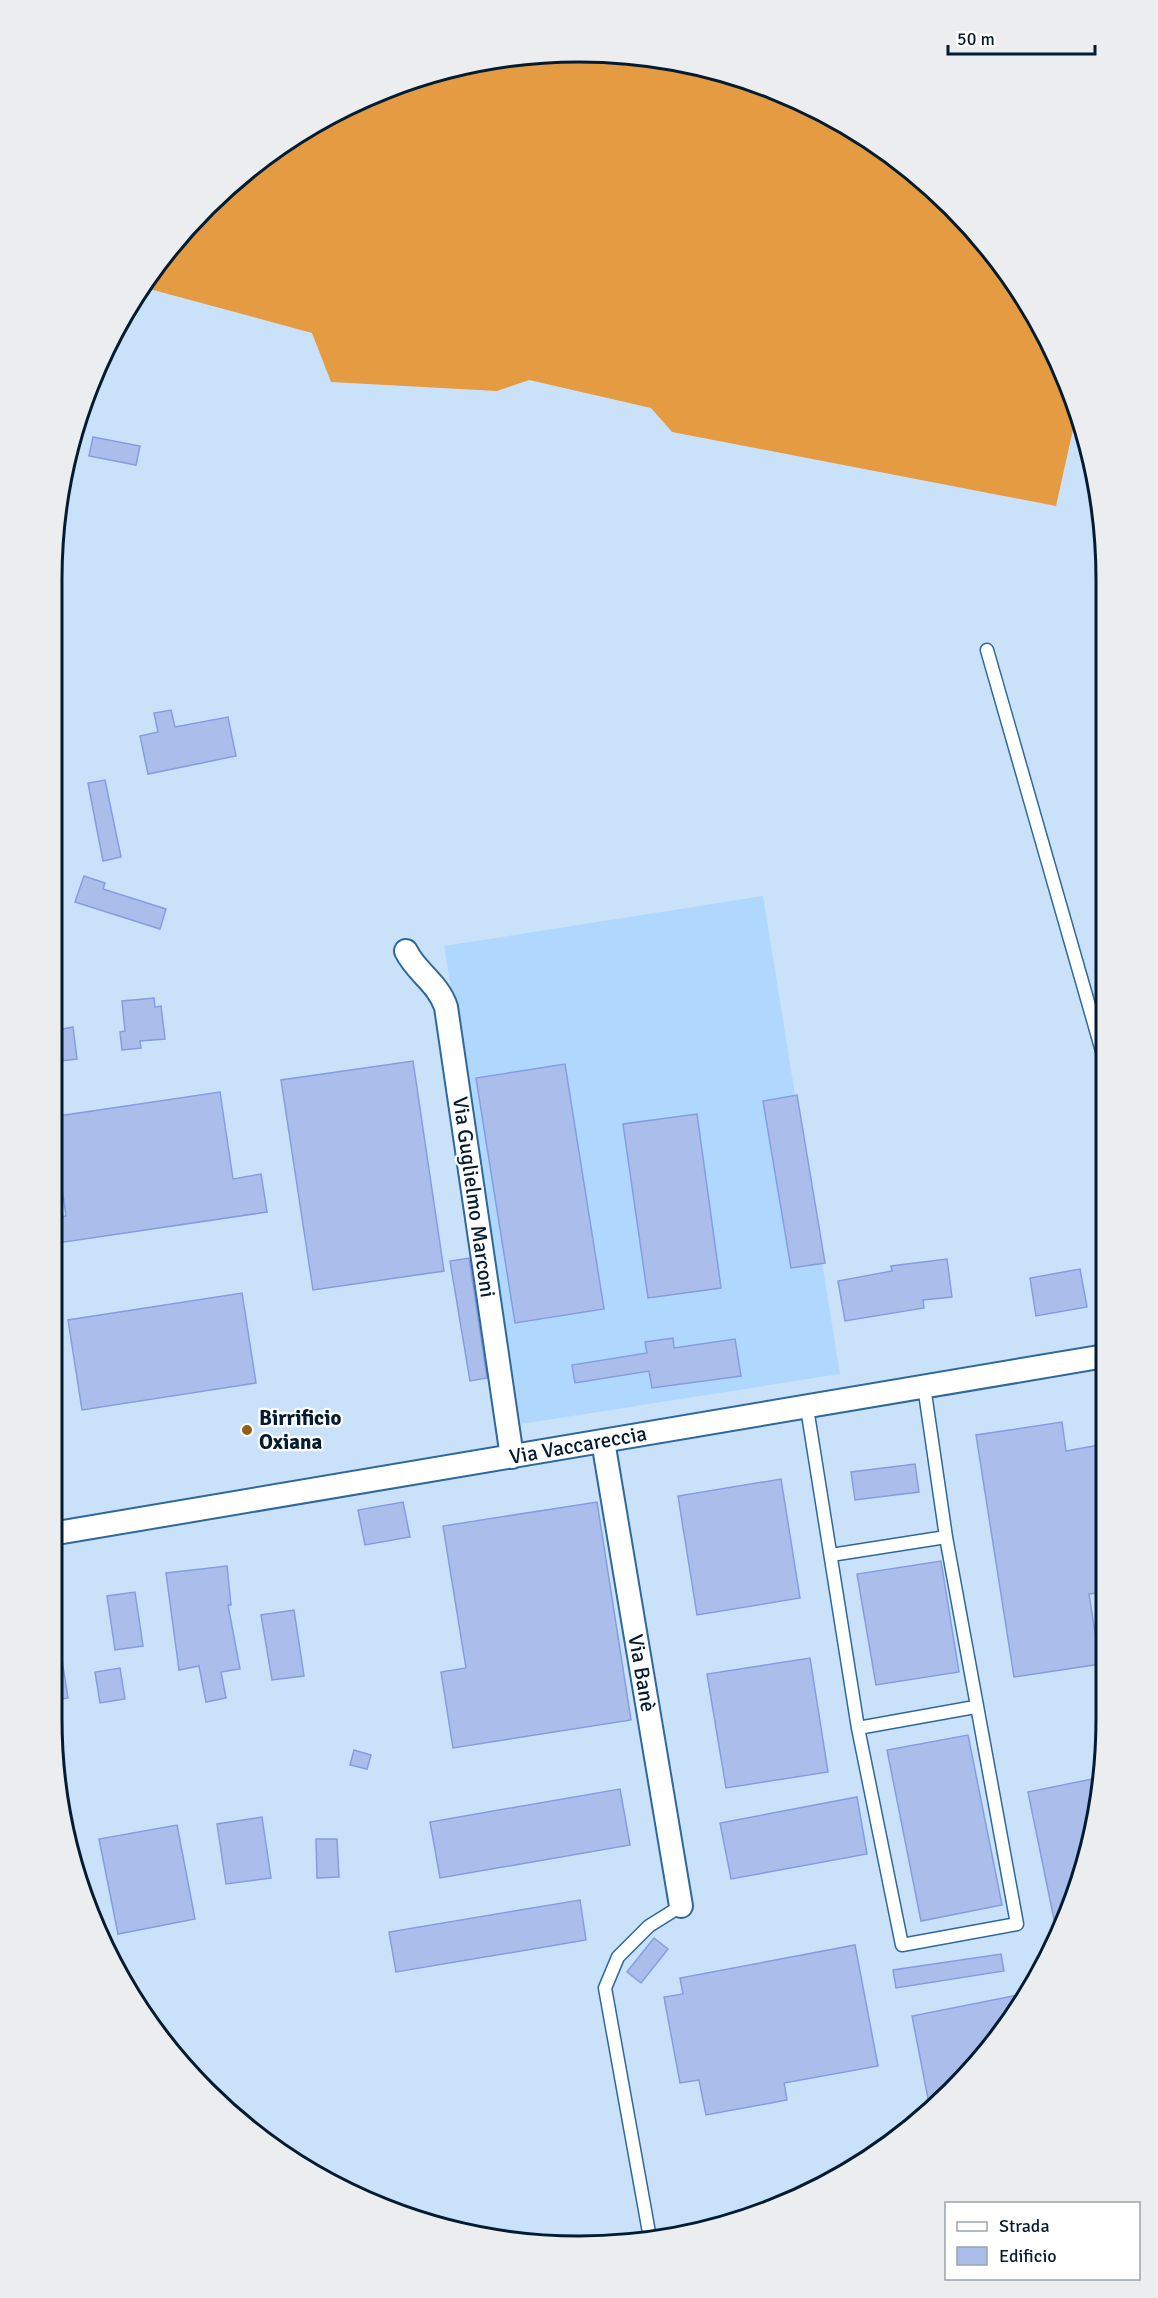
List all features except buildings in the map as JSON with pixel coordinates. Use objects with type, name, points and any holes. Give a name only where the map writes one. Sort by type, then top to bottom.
[{"type":"street","name":"Via Guglielmo Marconi","points":[[406,951],[436,987],[446,1007],[512,1456]]},
{"type":"street","name":"Via Vaccareccia","points":[[62,1532],[1096,1357]]},
{"type":"street","name":"Via Banè","points":[[603,1441],[681,1906]]},
{"type":"lane","points":[[987,650],[1096,1030]]},
{"type":"lane","points":[[807,1408],[858,1728],[902,1945],[1017,1924],[975,1707],[946,1537],[924,1386]]},
{"type":"lane","points":[[831,1555],[946,1537]]},
{"type":"lane","points":[[858,1728],[975,1707]]},
{"type":"lane","points":[[649,2232],[605,1988],[618,1957],[650,1926],[681,1906]]},
{"type":"shaded area","points":[[579,62],[647,66],[713,79],[777,101],[808,115],[867,149],[920,190],[968,238],[1009,291],[1043,350],[1073,427],[1056,506],[672,432],[651,408],[529,380],[497,391],[331,382],[312,333],[150,289],[168,264],[213,213],[264,168],[320,131],[381,101],[445,79],[511,66]]},
{"type":"shaded area","points":[[763,896],[840,1374],[521,1424],[444,946]]},
{"type":"place","name":"Birrificio Oxiana","points":[[247,1430]]}]
